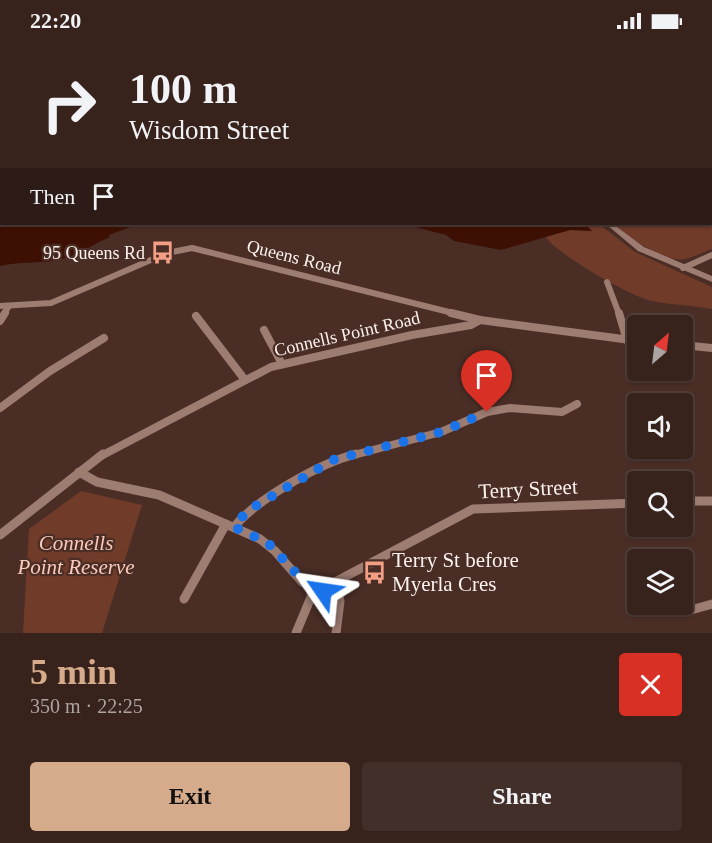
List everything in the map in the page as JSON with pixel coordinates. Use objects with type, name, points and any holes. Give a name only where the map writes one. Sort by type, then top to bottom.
[{"type":"street","points":[[610,225],[641,249],[712,279]]},
{"type":"street","name":"Queens Road","points":[[0,306],[51,303],[167,253],[192,248],[480,320]]},
{"type":"street","points":[[683,268],[712,255]]},
{"type":"street","points":[[607,282],[615,299],[627,340]]},
{"type":"street","points":[[0,321],[9,306]]},
{"type":"street","points":[[196,316],[245,380]]},
{"type":"street","name":"Connells Point Road","points":[[0,535],[115,446],[245,380],[282,364],[412,335],[474,325],[480,320],[627,340]]},
{"type":"street","points":[[264,330],[282,364]]},
{"type":"street","points":[[0,408],[50,371],[104,339]]},
{"type":"street","points":[[693,346],[712,348]]},
{"type":"street","points":[[184,599],[190,583],[230,526],[247,511],[333,460],[441,432],[487,412],[510,408],[562,412],[577,404]]},
{"type":"street","points":[[79,472],[97,482],[159,495],[273,547],[314,590],[296,633]]},
{"type":"street","points":[[693,501],[712,501]]},
{"type":"street","name":"Terry Street","points":[[314,590],[323,591],[473,509],[627,502]]},
{"type":"street","points":[[336,584],[340,601],[336,633]]},
{"type":"street","points":[[693,609],[712,604]]},
{"type":"green space","points":[[586,225],[600,225],[635,252],[712,287],[712,309],[652,301],[628,292],[563,253],[545,236],[570,230],[591,231]]},
{"type":"green space","points":[[615,225],[712,225],[712,249],[685,259],[677,259],[657,253],[628,236]]},
{"type":"green space","name":"Connells Point Reserve","points":[[81,491],[142,505],[102,633],[23,633],[29,529]]},
{"type":"shaded area","points":[[0,225],[135,225],[109,235],[110,237],[68,257],[47,262],[0,266]]},
{"type":"shaded area","points":[[408,225],[586,225],[592,231],[570,230],[501,250],[454,241],[446,235]]},
{"type":"place","name":"95 Queens Rd","points":[[163,253]]},
{"type":"place","name":"Terry St before Myerla Cres","points":[[374,572]]},
{"type":"route","points":[[323,591],[310,588],[268,543],[234,527],[239,519],[247,511],[328,462],[441,432],[487,412]]}]
